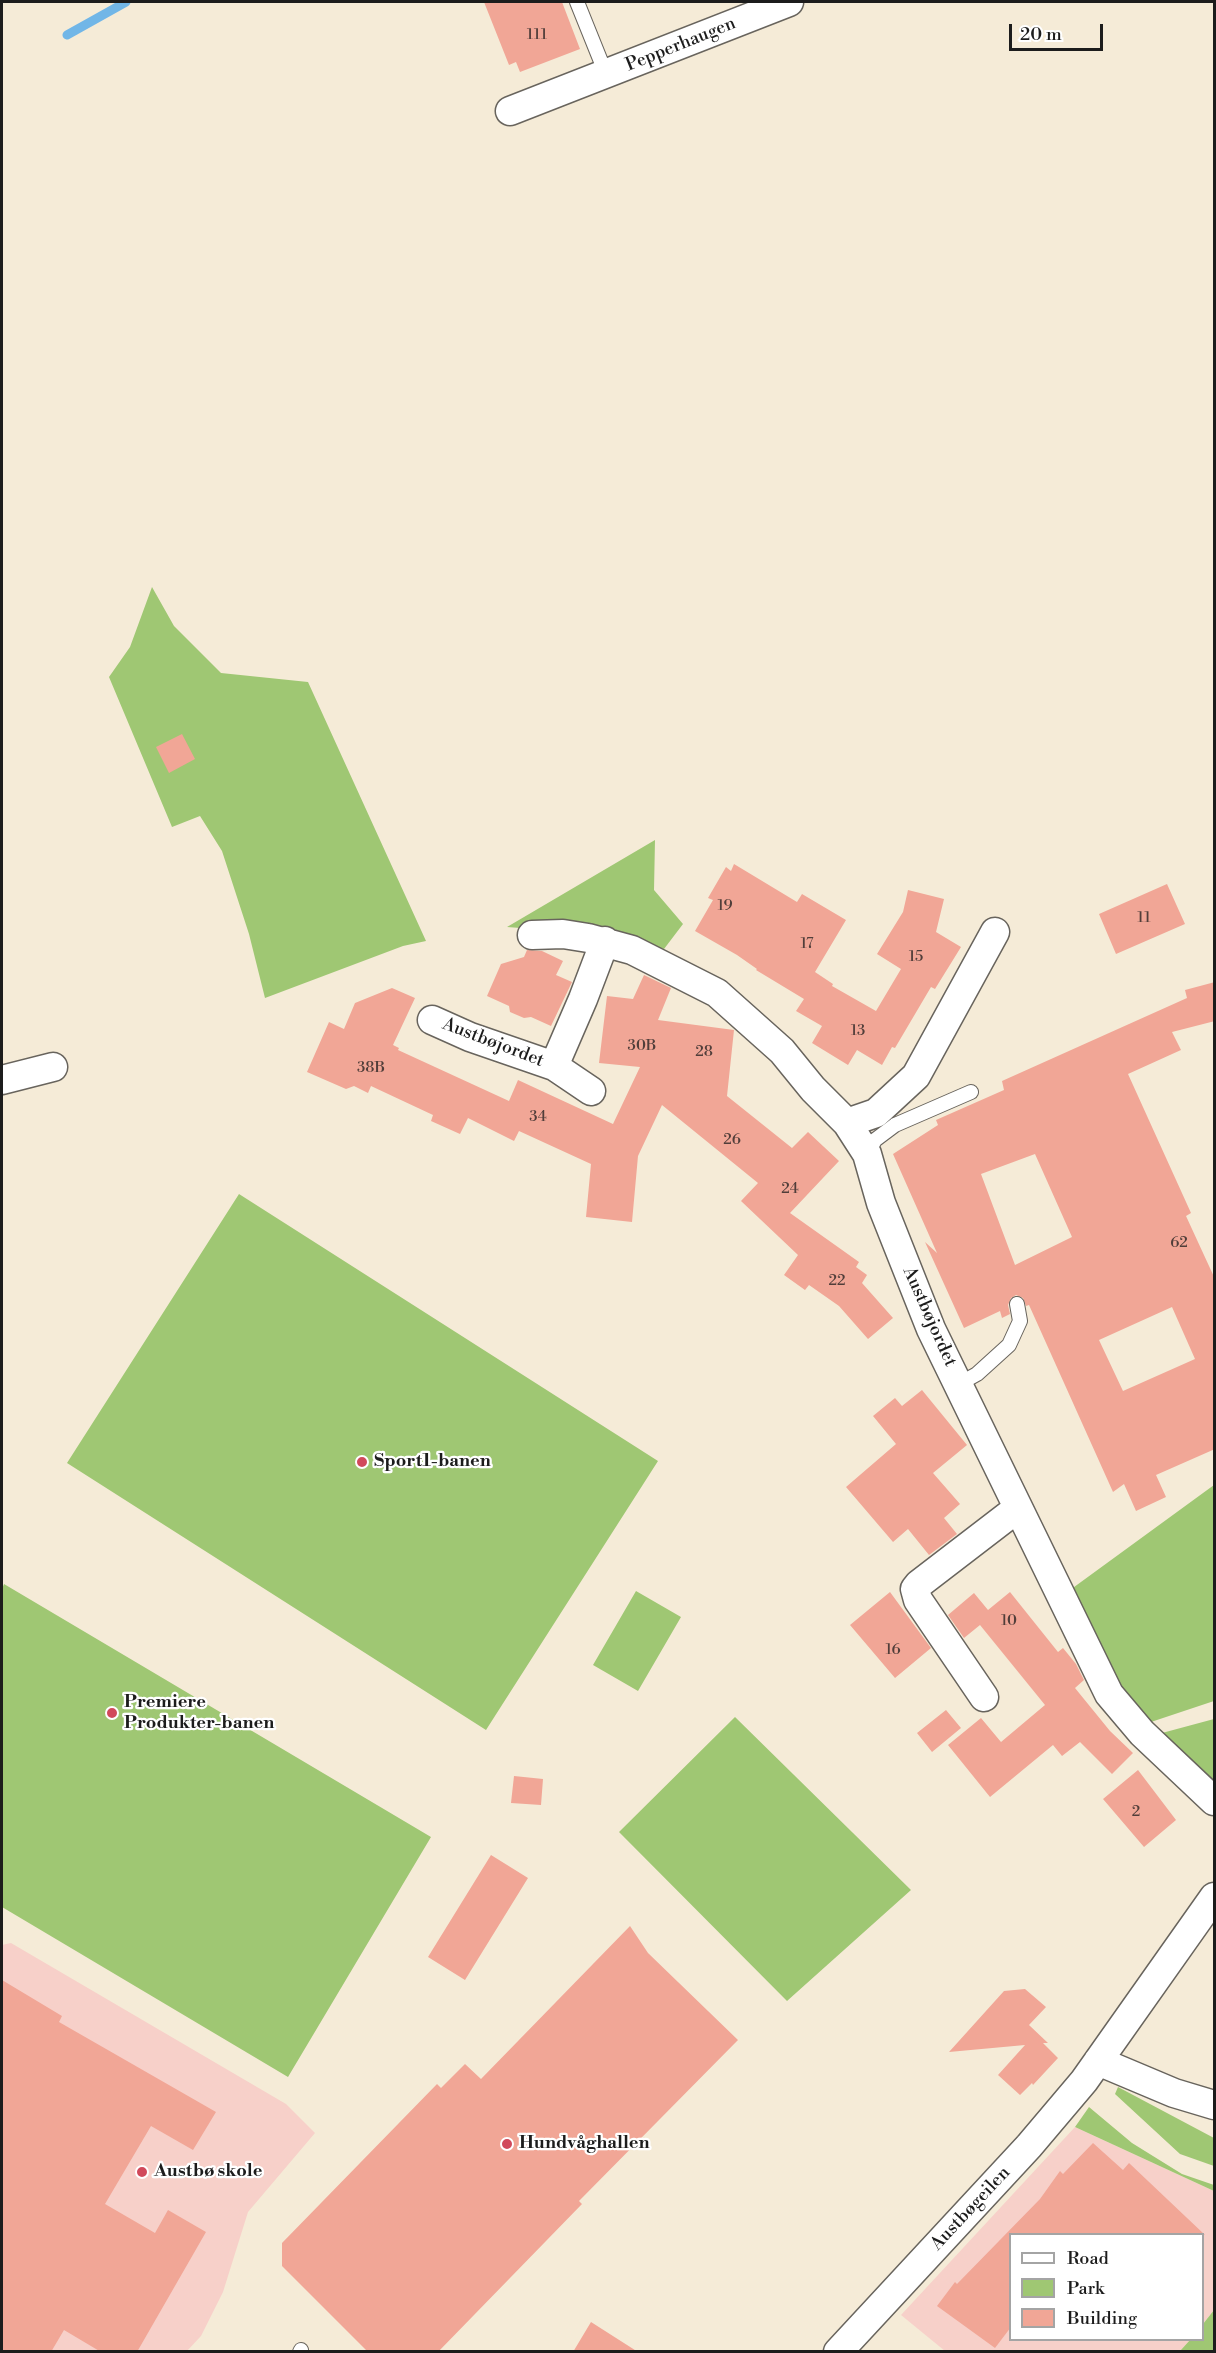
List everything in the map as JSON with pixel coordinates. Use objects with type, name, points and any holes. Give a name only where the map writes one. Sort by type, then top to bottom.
[{"type":"street","name":"Pepperhaugen","points":[[510,111],[789,2]]},
{"type":"street","points":[[847,1123],[876,1113],[916,1076],[995,932]]},
{"type":"street","name":"Austbøjordet","points":[[532,935],[563,934],[605,941],[632,950],[717,993],[782,1051],[813,1089],[847,1123],[867,1154],[881,1203],[932,1329],[1109,1694],[1142,1733],[1215,1801]]},
{"type":"street","name":"Austbøjordet","points":[[554,1066],[605,941]]},
{"type":"street","name":"Austbøjordet","points":[[432,1020],[470,1038],[554,1066],[591,1091]]},
{"type":"street","points":[[2,1080],[53,1067]]},
{"type":"street","points":[[984,1696],[918,1600],[915,1589],[1018,1508]]},
{"type":"street","name":"Austbøgeilen","points":[[838,2352],[1029,2146],[1098,2061],[1215,1897]]},
{"type":"street","points":[[1098,2061],[1174,2093],[1215,2105]]},
{"type":"lane","name":"Pepperhaugen","points":[[577,2],[606,74]]},
{"type":"lane","points":[[867,1154],[875,1140],[895,1125],[971,1092]]},
{"type":"lane","points":[[959,1383],[977,1374],[1009,1345],[1020,1321],[1017,1304]]},
{"type":"shaded area","name":"Austbø skole","points":[[11,1943],[286,2104],[315,2133],[248,2212],[223,2292],[201,2336],[187,2351],[2,2351],[2,1945]]},
{"type":"shaded area","points":[[1075,2127],[1214,2191],[1214,2310],[1204,2323],[1204,2233],[1009,2233],[1009,2341],[1189,2341],[1180,2351],[945,2351],[901,2315]]},
{"type":"green space","points":[[152,587],[174,626],[221,673],[308,682],[426,941],[403,946],[265,998],[249,934],[222,851],[200,816],[172,827],[109,677],[130,647]]},
{"type":"green space","points":[[655,840],[654,890],[683,924],[664,949],[612,935],[507,927]]},
{"type":"green space","name":"Sport1-banen","points":[[239,1194],[658,1461],[486,1730],[67,1463]]},
{"type":"green space","points":[[1214,1485],[1214,1701],[1148,1723],[1117,1690],[1070,1590]]},
{"type":"green space","name":"Premiere Produkter-banen","points":[[4,1584],[431,1837],[288,2077],[2,1907],[2,1589]]},
{"type":"green space","points":[[636,1591],[681,1617],[638,1691],[593,1665]]},
{"type":"green space","points":[[735,1717],[911,1890],[787,2001],[619,1832]]},
{"type":"green space","points":[[1214,1719],[1214,1789],[1162,1733]]},
{"type":"green space","points":[[1118,2087],[1214,2138],[1214,2166],[1180,2154],[1115,2094]]},
{"type":"green space","points":[[1089,2107],[1132,2143],[1182,2174],[1214,2185],[1214,2191],[1075,2127]]},
{"type":"green space","points":[[1214,2310],[1214,2351],[1180,2351],[1189,2341],[1204,2341],[1204,2323]]},
{"type":"building","points":[[484,2],[562,2],[580,49],[520,72],[516,62],[509,65]]},
{"type":"building","points":[[182,734],[195,759],[169,773],[156,747]]},
{"type":"building","points":[[734,864],[797,902],[802,894],[846,920],[815,972],[833,984],[832,986],[876,1011],[901,969],[877,954],[903,912],[908,890],[944,899],[936,932],[961,947],[935,989],[931,987],[895,1048],[892,1047],[882,1065],[857,1050],[848,1065],[812,1043],[822,1026],[796,1011],[804,999],[756,970],[737,955],[695,931],[713,900],[708,898],[726,867],[731,871]]},
{"type":"building","points":[[1167,884],[1185,924],[1116,954],[1099,914]]},
{"type":"building","points":[[527,950],[542,951],[563,961],[556,975],[572,982],[551,1026],[531,1017],[524,1018],[510,1012],[509,1006],[487,996],[501,964],[524,957]]},
{"type":"building","points":[[644,975],[671,988],[658,1020],[734,1030],[727,1096],[792,1148],[808,1132],[839,1161],[790,1213],[859,1262],[856,1267],[867,1275],[862,1283],[893,1318],[868,1339],[839,1306],[809,1285],[805,1290],[784,1275],[798,1255],[741,1201],[758,1183],[662,1105],[638,1156],[632,1222],[586,1217],[591,1164],[519,1131],[514,1141],[468,1118],[460,1134],[431,1121],[433,1115],[371,1086],[368,1093],[354,1086],[346,1089],[307,1072],[329,1022],[344,1029],[355,1003],[392,988],[415,998],[393,1045],[399,1048],[398,1050],[509,1101],[518,1080],[613,1124],[640,1067],[599,1063],[607,996],[633,999]]},
{"type":"building","points":[[1215,982],[1215,1021],[1172,1032],[1181,1050],[1128,1074],[1191,1213],[1186,1216],[1215,1279],[1215,1449],[1156,1475],[1166,1497],[1136,1511],[1124,1484],[1113,1492],[1029,1305],[1026,1306],[1023,1298],[1016,1295],[1011,1298],[1008,1305],[1010,1314],[1002,1318],[1000,1311],[964,1328],[925,1242],[937,1253],[893,1154],[938,1125],[936,1120],[1004,1090],[1002,1081],[1187,998],[1185,990]],"holes":[[[1035,1154],[1072,1237],[1015,1265],[981,1174]],[[1172,1307],[1195,1359],[1123,1391],[1099,1340]]]},
{"type":"building","points":[[922,1390],[967,1445],[933,1473],[960,1504],[944,1518],[957,1534],[929,1555],[908,1529],[893,1542],[846,1487],[896,1444],[873,1416],[895,1398],[902,1406]]},
{"type":"building","points":[[890,1592],[931,1648],[895,1678],[850,1625]]},
{"type":"building","points":[[1010,1592],[1058,1652],[1063,1648],[1076,1664],[1084,1680],[1075,1688],[1110,1731],[1133,1753],[1112,1774],[1080,1742],[1062,1756],[1053,1745],[990,1797],[948,1745],[981,1718],[1001,1742],[1045,1705],[980,1625],[964,1638],[948,1615],[974,1593],[988,1610]]},
{"type":"building","points":[[946,1710],[961,1728],[932,1752],[917,1733]]},
{"type":"building","points":[[1138,1770],[1176,1820],[1144,1847],[1103,1799]]},
{"type":"building","points":[[514,1776],[543,1779],[541,1805],[511,1803]]},
{"type":"building","points":[[491,1855],[528,1878],[465,1980],[428,1957]]},
{"type":"building","name":"Hundvåghallen","points":[[630,1926],[648,1953],[738,2040],[579,2201],[582,2204],[438,2352],[368,2352],[282,2266],[282,2243],[437,2084],[441,2088],[465,2064],[481,2079]]},
{"type":"building","points":[[2,1980],[62,2016],[59,2022],[216,2112],[193,2150],[151,2126],[105,2204],[155,2233],[168,2210],[206,2232],[137,2352],[101,2352],[64,2330],[51,2352],[2,2352]]},
{"type":"building","points":[[1025,1989],[1046,2007],[1029,2025],[1048,2043],[1043,2043],[1058,2058],[1033,2085],[1032,2083],[1020,2095],[998,2075],[1025,2045],[949,2052],[1004,1991]]},
{"type":"building","points":[[1093,2143],[1123,2170],[1129,2163],[1203,2233],[1009,2233],[1009,2330],[995,2348],[937,2306],[955,2282],[957,2284],[1040,2199],[1060,2171],[1063,2174]]},
{"type":"building","points":[[591,2322],[638,2352],[573,2352]]},
{"type":"waterway","points":[[67,35],[126,2]]},
{"type":"place","name":"Sport1-banen","points":[[362,1462]]},
{"type":"place","name":"Premiere Produkter-banen","points":[[112,1713]]},
{"type":"place","name":"Hundvåghallen","points":[[507,2144]]},
{"type":"place","name":"Austbø skole","points":[[142,2172]]}]
